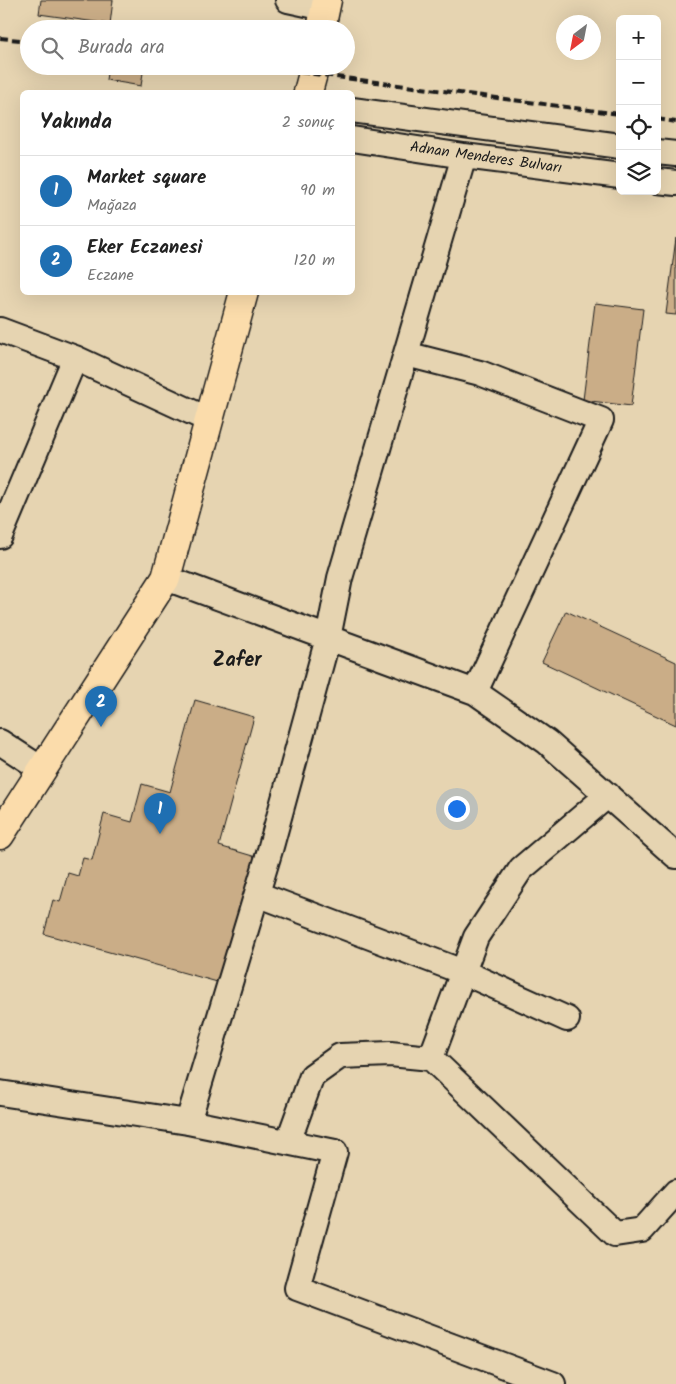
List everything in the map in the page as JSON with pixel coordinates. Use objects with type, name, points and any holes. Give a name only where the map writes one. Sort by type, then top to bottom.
[{"type":"main road","points":[[309,90],[313,75]]},
{"type":"main road","points":[[0,835],[166,578],[243,295]]},
{"type":"street","points":[[288,0],[324,12]]},
{"type":"street","name":"Adnan Menderes Bulvarı","points":[[355,110],[616,145]]},
{"type":"street","name":"Adnan Menderes Bulvarı","points":[[355,139],[616,175]]},
{"type":"street","points":[[661,152],[676,154]]},
{"type":"street","points":[[188,1122],[257,894],[328,638],[340,578],[464,156]]},
{"type":"street","points":[[661,181],[676,183]]},
{"type":"street","points":[[0,330],[75,358],[209,420]]},
{"type":"street","points":[[406,354],[480,373],[601,420],[475,692]]},
{"type":"street","points":[[0,536],[75,358]]},
{"type":"street","points":[[166,578],[475,692],[547,742],[674,849]]},
{"type":"street","points":[[0,742],[43,770]]},
{"type":"street","points":[[431,1058],[476,937],[521,869],[608,795]]},
{"type":"street","points":[[257,894],[463,972],[567,1019]]},
{"type":"street","points":[[288,1142],[312,1076],[340,1056],[390,1054],[431,1058],[615,1234],[642,1230],[676,1192]]},
{"type":"street","points":[[0,1093],[188,1122],[335,1152],[297,1288],[553,1384]]},
{"type":"building","points":[[41,0],[113,0],[110,20],[82,20],[39,14]]},
{"type":"building","points":[[107,75],[143,75],[141,86],[106,80]]},
{"type":"building","points":[[676,238],[676,315],[666,314]]},
{"type":"building","points":[[595,303],[643,309],[631,406],[583,400]]},
{"type":"building","points":[[566,611],[676,662],[676,725],[542,662]]},
{"type":"building","points":[[195,700],[254,717],[219,846],[256,857],[221,983],[44,934],[53,900],[60,902],[68,873],[78,876],[83,858],[92,860],[104,814],[132,822],[142,784],[170,792]]},
{"type":"railway","points":[[0,38],[20,40]]},
{"type":"railway","points":[[322,75],[616,113]]},
{"type":"railway","points":[[661,120],[676,122]]},
{"type":"place","name":"Eker Eczanesi","points":[[101,727]]},
{"type":"place","name":"Market square","points":[[160,834]]},
{"type":"district","name":"Zafer","points":[[237,661]]}]
